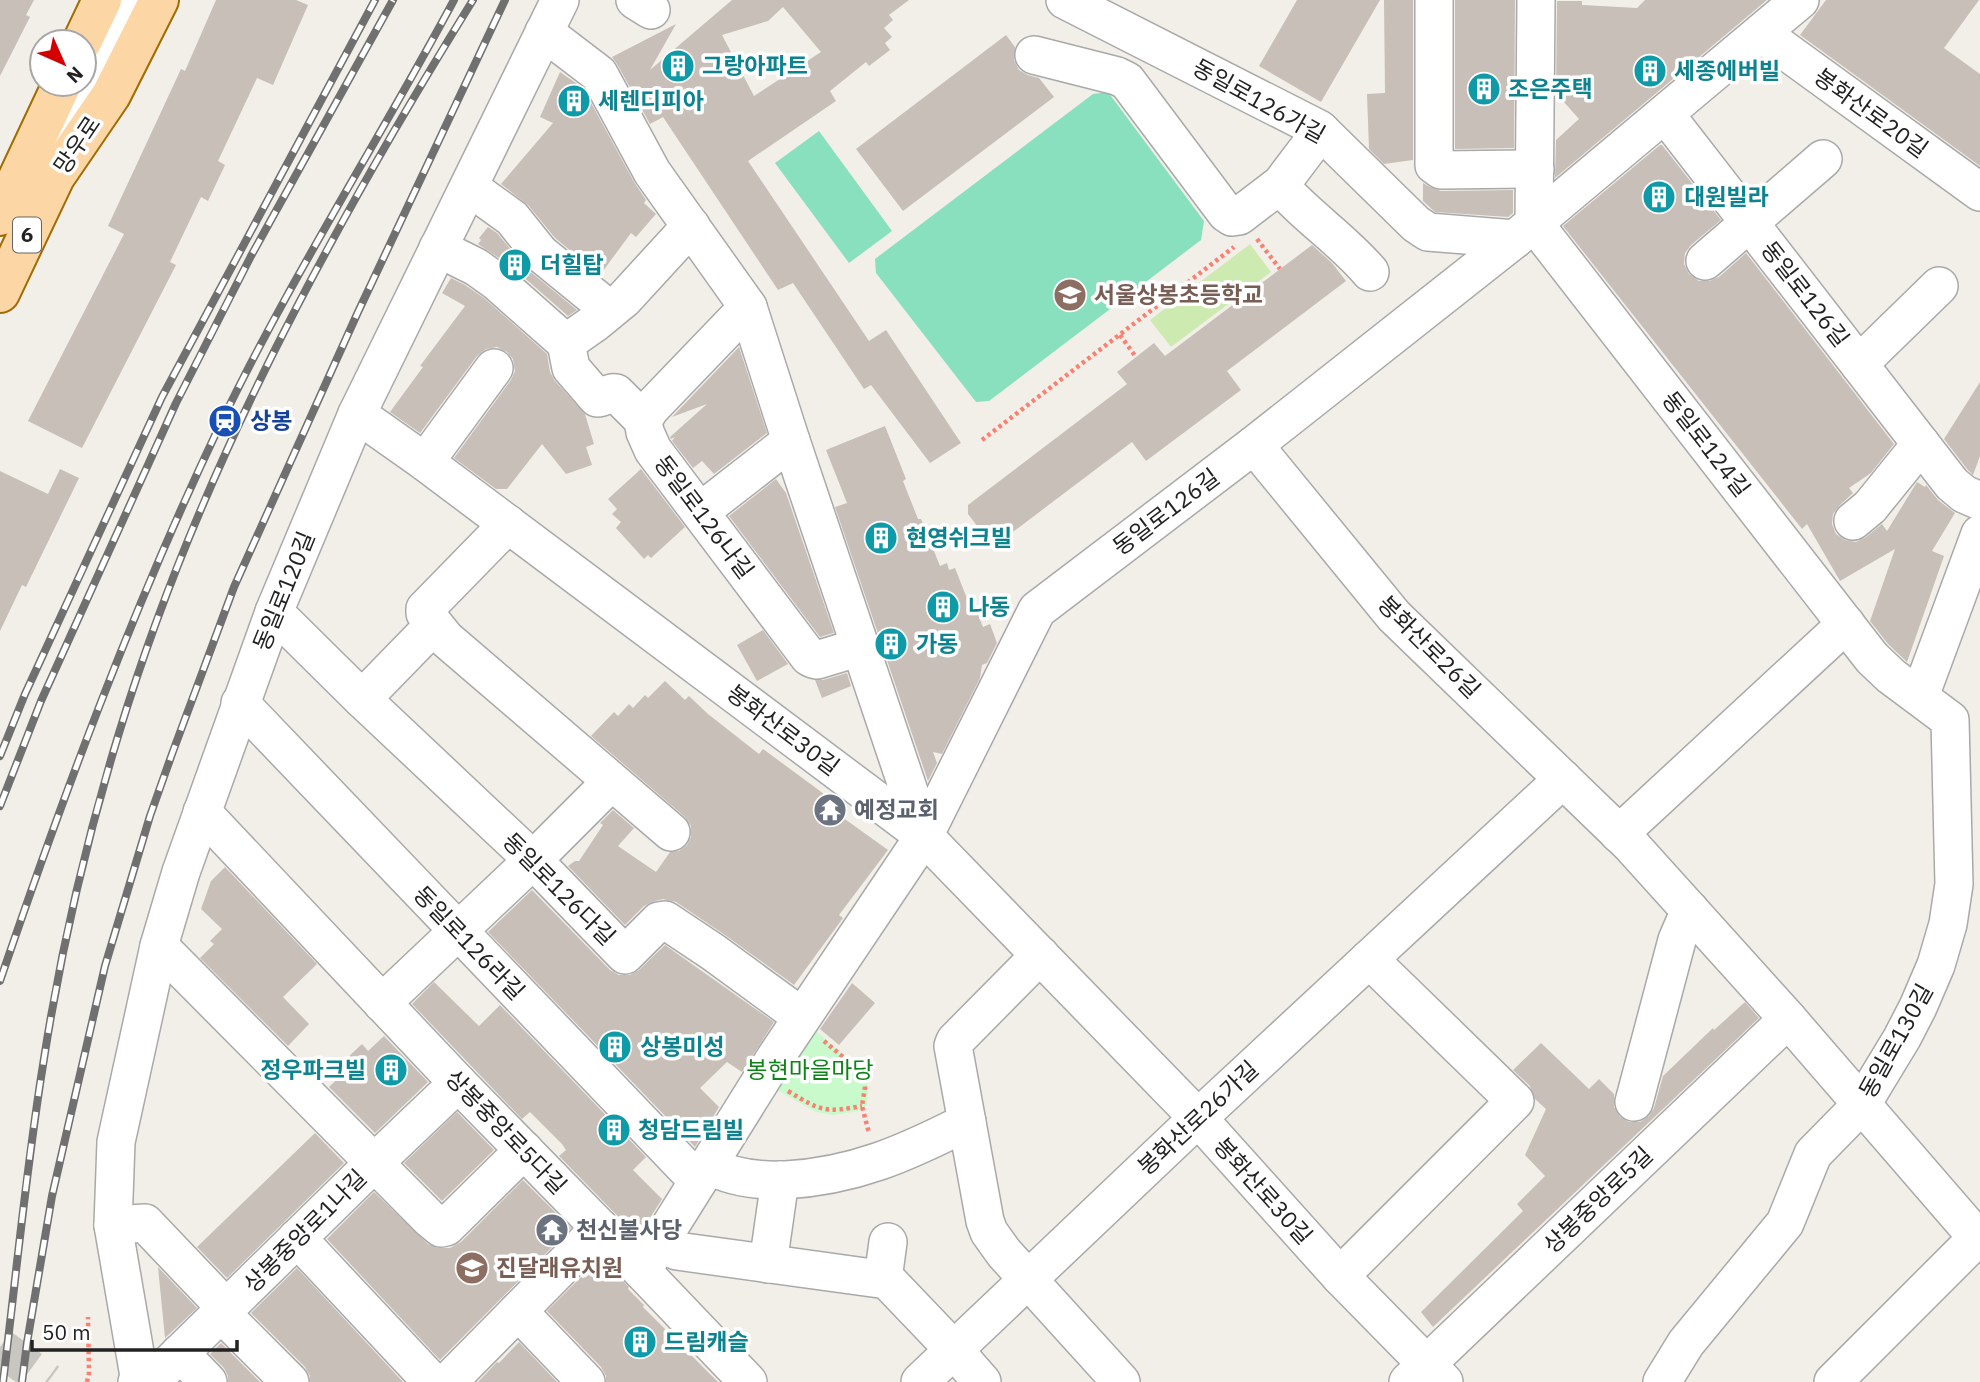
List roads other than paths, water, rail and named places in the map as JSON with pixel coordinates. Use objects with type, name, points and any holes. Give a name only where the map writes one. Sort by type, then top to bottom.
[{"type":"main road","points":[[89,28],[102,0]]},
{"type":"main road","name":"망우로","points":[[0,293],[27,158],[111,95],[159,0]]},
{"type":"main road","name":"망우로","points":[[0,216],[55,98]]},
{"type":"street","points":[[27,158],[72,120],[125,0]]},
{"type":"street","name":"동일로120길","points":[[138,1379],[113,1225],[116,1142],[159,946],[181,872],[274,612],[357,414],[469,187],[555,26],[587,0]]},
{"type":"street","name":"동일로126가길","points":[[1065,0],[1321,131],[1416,224],[1428,232],[1525,231]]},
{"type":"street","points":[[1114,0],[1129,0]]},
{"type":"street","points":[[1433,0],[1434,165],[1441,170],[1535,169]]},
{"type":"street","points":[[1525,231],[1535,169],[1536,0]]},
{"type":"street","name":"동일로126길","points":[[651,1256],[800,1019],[924,836],[1037,610],[1254,445],[1525,231],[1800,0]]},
{"type":"street","points":[[555,26],[599,74],[652,172],[748,307],[924,836]]},
{"type":"street","name":"봉화산로20길","points":[[1761,33],[1980,192]]},
{"type":"street","points":[[1034,55],[1117,76],[1127,81],[1232,217],[1239,216],[1280,186],[1321,131]]},
{"type":"street","name":"동일로126길","points":[[1665,114],[1957,490],[1980,501]]},
{"type":"street","name":"동일로126길","points":[[1705,261],[1823,159]]},
{"type":"street","points":[[1280,186],[1299,207],[1357,256],[1370,272]]},
{"type":"street","points":[[469,187],[512,218],[540,253],[610,310]]},
{"type":"street","points":[[438,248],[497,282],[566,343],[624,299],[691,226]]},
{"type":"street","name":"동일로124길","points":[[1525,231],[1872,658],[1891,676],[1920,696]]},
{"type":"street","name":"동일로126길","points":[[1860,364],[1939,286]]},
{"type":"street","points":[[643,447],[650,409],[748,307]]},
{"type":"street","name":"동일로126나길","points":[[566,343],[572,368],[597,398],[616,393],[643,447],[701,511],[809,657],[817,660],[860,647]]},
{"type":"street","points":[[425,462],[494,368]]},
{"type":"street","name":"봉화산로30길","points":[[357,414],[924,836],[1198,1118],[1427,1376]]},
{"type":"street","points":[[701,511],[792,441]]},
{"type":"street","points":[[1853,521],[1863,515],[1921,444]]},
{"type":"street","name":"봉화산로26길","points":[[1254,445],[1394,615],[1619,834],[1788,1019],[1978,1240]]},
{"type":"street","points":[[508,524],[425,609],[425,613],[446,639],[671,832]]},
{"type":"street","points":[[1920,696],[1980,534]]},
{"type":"street","name":"동일로126다길","points":[[274,612],[533,860],[625,956],[659,921],[665,920],[713,952],[800,1019]]},
{"type":"street","points":[[1619,834],[1846,624]]},
{"type":"street","points":[[362,699],[434,625]]},
{"type":"street","name":"동일로130길","points":[[1662,1382],[1686,1343],[1785,1223],[1814,1154],[1862,1104],[1902,1038],[1936,965],[1948,925],[1954,884],[1965,729],[1920,696]]},
{"type":"street","name":"동일로126라길","points":[[240,703],[458,931],[703,1173]]},
{"type":"street","name":"봉화산로26가길","points":[[920,1382],[1198,1118],[1563,779]]},
{"type":"street","points":[[382,1003],[611,782]]},
{"type":"street","name":"상봉중앙로5다길","points":[[202,812],[458,1083],[600,1228],[651,1256],[748,1382]]},
{"type":"street","points":[[1634,1102],[1676,940],[1690,911]]},
{"type":"street","points":[[159,946],[374,1163]]},
{"type":"street","points":[[1040,955],[953,1046],[985,1221],[989,1232],[1004,1253],[1121,1382]]},
{"type":"street","points":[[1340,1276],[1515,1101],[1370,959]]},
{"type":"street","name":"상봉중앙로5길","points":[[1427,1376],[1788,1019]]},
{"type":"street","name":"상봉중앙로1나길","points":[[138,1379],[165,1368],[458,1083]]},
{"type":"street","points":[[703,1173],[721,1172],[768,1181],[835,1175],[914,1149],[967,1122]]},
{"type":"street","name":"상봉중앙로1나길","points":[[374,1163],[441,1228],[446,1227],[524,1150]]},
{"type":"street","points":[[768,1264],[780,1180]]},
{"type":"street","points":[[113,1225],[145,1223],[290,1382]]},
{"type":"street","points":[[447,1382],[600,1228]]},
{"type":"street","points":[[297,1238],[432,1382]]},
{"type":"street","points":[[1833,1382],[1978,1240]]},
{"type":"street","points":[[883,1279],[888,1242]]},
{"type":"street","points":[[651,1256],[677,1251],[883,1279],[891,1283],[982,1382]]},
{"type":"street","points":[[518,1311],[586,1382]]},
{"type":"street","points":[[180,1353],[208,1382]]},
{"type":"tunnel","points":[[0,1347],[48,1382]]},
{"type":"railway","points":[[0,756],[25,694],[162,397],[375,0]]},
{"type":"railway","points":[[0,806],[41,701],[176,403],[251,256],[393,0]]},
{"type":"railway","points":[[0,981],[101,702],[157,564],[218,429],[303,267],[454,0]]},
{"type":"railway","points":[[3,1382],[31,1144],[57,981],[96,815],[151,636],[228,448],[272,356],[368,175],[473,0]]},
{"type":"railway","points":[[22,1382],[52,1196],[105,966],[150,816],[234,587],[358,312],[505,0]]},
{"type":"place","name":"그랑아파트","points":[[678,66]]},
{"type":"place","name":"세종에버빌","points":[[1650,71]]},
{"type":"place","name":"조은주택","points":[[1484,89]]},
{"type":"place","name":"세렌디피아","points":[[574,101]]},
{"type":"place","name":"대원빌라","points":[[1659,197]]},
{"type":"place","name":"더힐탑","points":[[515,265]]},
{"type":"place","name":"서울상봉초등학교","points":[[1070,295]]},
{"type":"place","name":"상봉","points":[[225,421]]},
{"type":"place","name":"현영쉬크빌","points":[[881,538]]},
{"type":"place","name":"나동","points":[[943,607]]},
{"type":"place","name":"가동","points":[[891,644]]},
{"type":"place","name":"예정교회","points":[[830,810]]},
{"type":"place","name":"상봉미성","points":[[615,1047]]},
{"type":"place","name":"정우파크빌","points":[[391,1070]]},
{"type":"place","name":"청담드림빌","points":[[614,1130]]},
{"type":"place","name":"천신불사당","points":[[552,1230]]},
{"type":"place","name":"진달래유치원","points":[[472,1268]]},
{"type":"place","name":"드림캐슬","points":[[640,1342]]},
{"type":"park label","name":"봉현마을마당","points":[[810,1070]]}]
